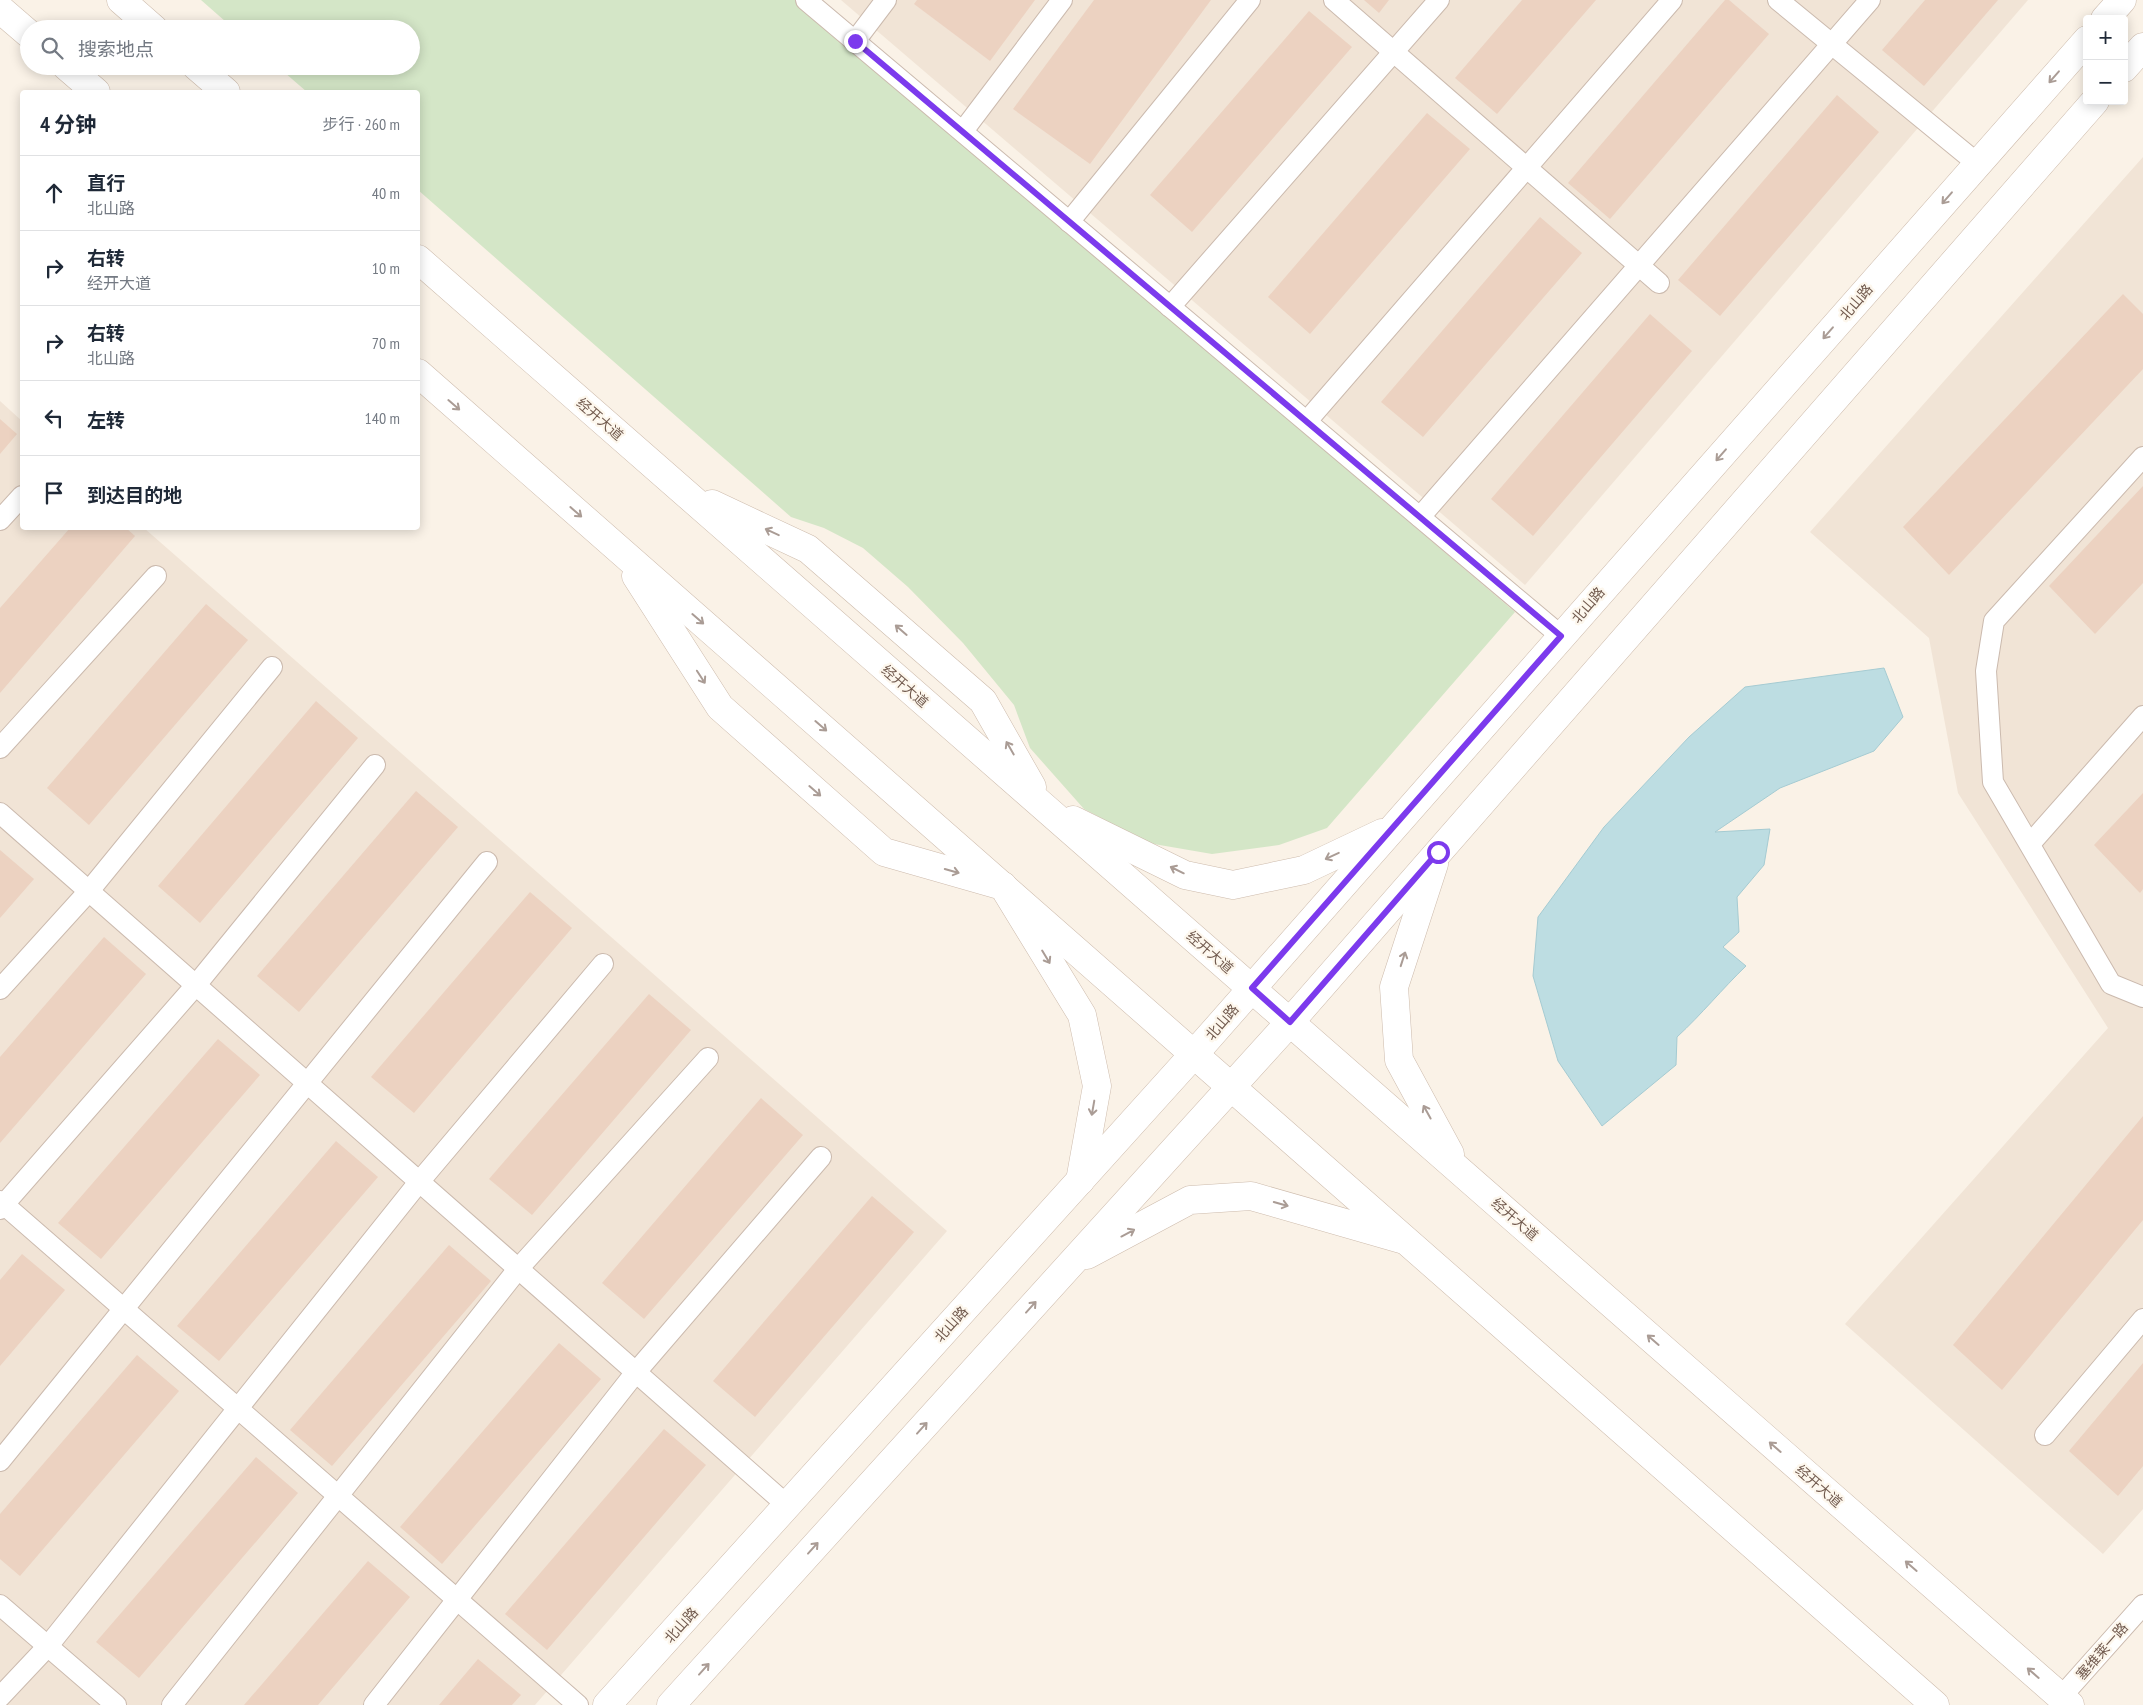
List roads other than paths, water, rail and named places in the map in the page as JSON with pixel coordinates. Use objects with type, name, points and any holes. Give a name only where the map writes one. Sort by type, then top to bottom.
[{"type":"main road","points":[[121,0],[144,20]]},
{"type":"main road","points":[[2109,15],[2122,0]]},
{"type":"main road","points":[[0,9],[20,26]]},
{"type":"main road","name":"北山路","points":[[607,1705],[1195,1053],[2083,45]]},
{"type":"main road","points":[[2128,63],[2143,46]]},
{"type":"main road","points":[[76,75],[94,90]]},
{"type":"main road","points":[[206,75],[224,90]]},
{"type":"main road","points":[[671,1705],[1290,1022],[2092,105]]},
{"type":"main road","name":"经开大道","points":[[420,261],[2065,1701]]},
{"type":"main road","points":[[420,374],[1935,1705]]},
{"type":"main road","points":[[683,491],[808,549],[983,701],[1042,805],[1186,874],[1233,886],[1304,870],[1392,828]]},
{"type":"main road","points":[[617,548],[720,707],[884,852],[1003,886],[1082,1015],[1097,1086],[1080,1181]]},
{"type":"main road","points":[[1438,852],[1394,987],[1399,1060],[1459,1170]]},
{"type":"main road","points":[[1070,1264],[1190,1200],[1251,1196],[1408,1242]]},
{"type":"lane","points":[[806,0],[1561,636]]},
{"type":"lane","points":[[855,41],[886,0]]},
{"type":"lane","points":[[963,131],[1062,0]]},
{"type":"lane","points":[[1070,222],[1250,0]]},
{"type":"lane","points":[[1334,0],[1659,283]]},
{"type":"lane","points":[[1170,307],[1439,0]]},
{"type":"lane","points":[[1307,422],[1672,0]]},
{"type":"lane","points":[[1778,0],[1978,164]]},
{"type":"lane","points":[[1420,517],[1870,0]]},
{"type":"lane","points":[[2143,457],[1994,620],[1986,671],[1993,782],[2111,984],[2143,997]]},
{"type":"lane","points":[[0,520],[20,498]]},
{"type":"lane","points":[[0,748],[156,576]]},
{"type":"lane","points":[[0,989],[88,891],[272,667]]},
{"type":"lane","points":[[2030,844],[2143,716]]},
{"type":"lane","points":[[375,765],[196,986],[1,1204],[578,1705]]},
{"type":"lane","points":[[0,813],[788,1506]]},
{"type":"lane","points":[[0,1461],[487,862]]},
{"type":"lane","points":[[0,1698],[48,1646],[419,1182],[604,964]]},
{"type":"lane","points":[[172,1705],[518,1269],[708,1058]]},
{"type":"lane","points":[[374,1705],[636,1372],[821,1157]]},
{"type":"lane","points":[[2045,1435],[2143,1320]]},
{"type":"lane","points":[[0,1605],[116,1705]]},
{"type":"lane","name":"塞维莱一路","points":[[2065,1701],[2143,1605]]},
{"type":"water","points":[[1884,668],[1903,717],[1874,751],[1780,788],[1715,832],[1770,829],[1764,865],[1737,897],[1739,932],[1723,947],[1746,966],[1677,1037],[1676,1065],[1602,1126],[1558,1061],[1533,976],[1538,917],[1604,827],[1689,737],[1745,687]]}]
